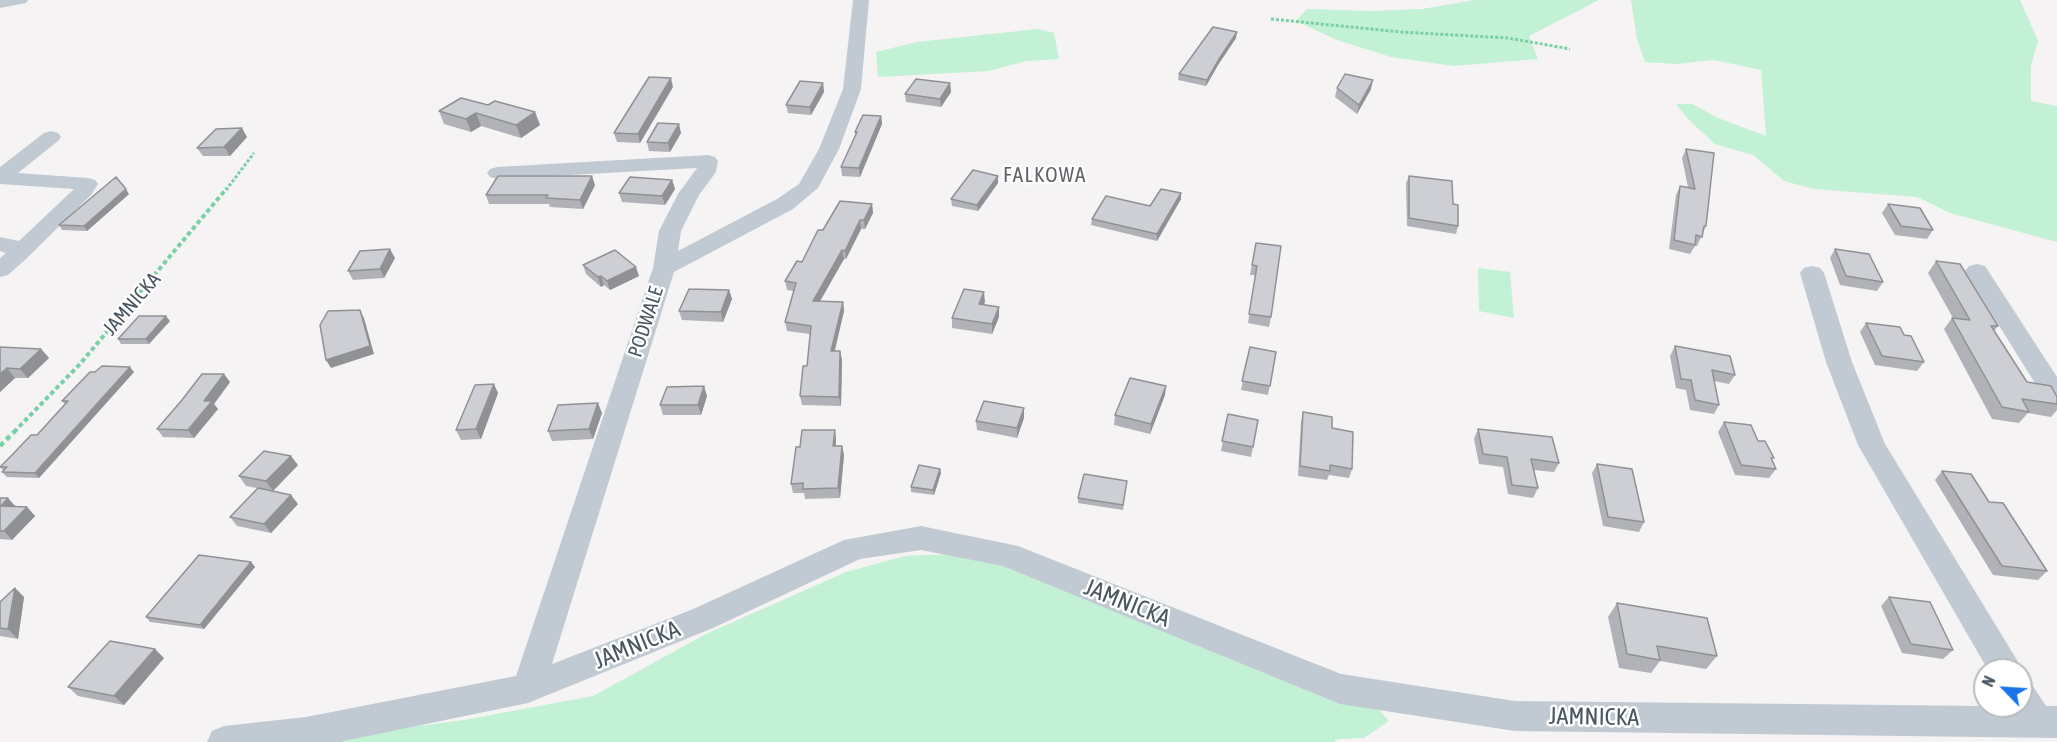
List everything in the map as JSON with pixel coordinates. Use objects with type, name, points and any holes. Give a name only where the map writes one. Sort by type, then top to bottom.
[{"type":"street","points":[[0,3],[20,0]]},
{"type":"street","name":"PODWALE","points":[[528,688],[664,268],[785,204],[807,188],[829,149],[852,90],[861,0]]},
{"type":"street","points":[[0,270],[9,249],[84,191],[88,184],[54,180],[3,179],[5,173],[51,137]]},
{"type":"street","points":[[497,173],[708,161],[706,172],[690,194],[670,231],[664,268]]},
{"type":"street","points":[[1977,272],[2057,398]]},
{"type":"street","points":[[1812,273],[1839,362],[1872,445],[1998,658]]},
{"type":"street","name":"JAMNICKA","points":[[224,742],[306,733],[528,688],[702,619],[855,548],[921,538],[1007,555],[1340,689],[1515,717],[2038,714]]},
{"type":"path","points":[[1270,19],[1400,32],[1508,38],[1570,49]]},
{"type":"path","name":"JAMNICKA","points":[[0,446],[80,364],[200,223],[254,153]]},
{"type":"green space","points":[[1474,0],[1599,0],[1529,36],[1538,59],[1454,66],[1391,57],[1337,40],[1296,21],[1307,9],[1372,11],[1422,9]]},
{"type":"green space","points":[[1631,0],[2020,0],[2038,41],[2031,65],[2031,101],[2057,106],[2057,242],[1950,213],[1917,197],[1814,189],[1784,181],[1753,155],[1715,144],[1689,120],[1676,104],[1692,104],[1718,118],[1766,136],[1761,70],[1714,60],[1676,64],[1645,62],[1637,39]]},
{"type":"green space","points":[[1038,29],[1054,33],[1059,59],[1026,61],[989,71],[878,77],[876,52],[917,42]]},
{"type":"green space","points":[[1478,268],[1510,272],[1514,318],[1479,311]]},
{"type":"green space","points":[[952,554],[1025,570],[1377,707],[1389,721],[1364,738],[1338,739],[1334,742],[298,742],[464,720],[593,696],[706,634],[846,572],[905,556]]},
{"type":"building","points":[[1213,27],[1237,32],[1207,80],[1179,74]]},
{"type":"building","points":[[1345,74],[1373,80],[1359,105],[1337,88]]},
{"type":"building","points":[[649,77],[671,78],[638,134],[614,133]]},
{"type":"building","points":[[916,79],[950,83],[940,99],[905,94]]},
{"type":"building","points":[[800,81],[823,83],[810,107],[786,105]]},
{"type":"building","points":[[461,98],[488,105],[495,101],[535,112],[516,125],[476,113],[466,119],[439,111]]},
{"type":"building","points":[[863,115],[881,116],[859,168],[841,167],[857,132],[855,132]]},
{"type":"building","points":[[658,123],[679,124],[668,143],[647,142]]},
{"type":"building","points":[[242,128],[224,147],[197,148],[216,129]]},
{"type":"building","points":[[1686,149],[1714,153],[1706,226],[1704,226],[1702,237],[1696,235],[1695,245],[1674,240],[1680,186],[1695,189]]},
{"type":"building","points":[[973,170],[998,176],[977,205],[951,199]]},
{"type":"building","points":[[498,176],[592,176],[580,200],[546,198],[548,195],[486,195]]},
{"type":"building","points":[[1409,176],[1452,181],[1453,204],[1458,205],[1458,226],[1409,218]]},
{"type":"building","points":[[116,177],[126,189],[84,226],[59,225]]},
{"type":"building","points":[[630,177],[672,180],[662,196],[619,193]]},
{"type":"building","points":[[1161,189],[1181,193],[1157,234],[1092,219],[1106,196],[1150,206]]},
{"type":"building","points":[[840,201],[872,204],[864,220],[860,220],[845,251],[842,250],[813,301],[843,302],[831,351],[840,351],[839,397],[800,396],[803,366],[807,366],[811,326],[785,322],[796,283],[785,281],[797,261],[802,262],[818,230],[823,230]]},
{"type":"building","points":[[1888,204],[1920,208],[1933,230],[1901,226]]},
{"type":"building","points":[[1256,243],[1281,246],[1271,317],[1249,314],[1257,266],[1252,265]]},
{"type":"building","points":[[390,249],[380,269],[348,271],[360,251]]},
{"type":"building","points":[[1835,249],[1869,254],[1883,282],[1846,276]]},
{"type":"building","points":[[615,250],[636,267],[607,281],[583,265]]},
{"type":"building","points":[[1936,261],[1960,264],[1998,326],[1991,326],[2027,382],[2051,386],[2057,397],[2057,404],[2022,399],[2029,412],[2002,407],[1952,318],[1970,320]]},
{"type":"building","points":[[689,289],[729,290],[721,312],[679,311]]},
{"type":"building","points":[[964,289],[984,292],[979,304],[999,307],[992,324],[952,318]]},
{"type":"building","points":[[360,310],[370,346],[326,360],[320,325],[328,311]]},
{"type":"building","points":[[139,316],[166,316],[146,339],[118,339]]},
{"type":"building","points":[[1866,323],[1900,327],[1904,335],[1911,336],[1924,362],[1882,356]]},
{"type":"building","points":[[1675,346],[1730,356],[1735,375],[1712,370],[1719,405],[1695,400],[1691,380],[1681,379]]},
{"type":"building","points":[[0,347],[41,349],[20,369],[7,368],[0,374]]},
{"type":"building","points":[[1250,347],[1276,352],[1270,386],[1242,381]]},
{"type":"building","points":[[102,366],[130,367],[35,473],[2,472],[7,467],[0,467],[31,435],[37,435],[68,401],[62,401],[90,372],[95,372]]},
{"type":"building","points":[[202,374],[224,374],[204,401],[212,401],[188,430],[157,429],[182,400]]},
{"type":"building","points":[[1130,378],[1166,386],[1151,424],[1115,415]]},
{"type":"building","points":[[494,384],[476,429],[456,430],[475,385]]},
{"type":"building","points":[[704,386],[698,405],[660,405],[667,387]]},
{"type":"building","points":[[984,401],[1024,408],[1017,428],[976,421]]},
{"type":"building","points":[[598,403],[589,429],[548,431],[558,405]]},
{"type":"building","points":[[1303,412],[1332,417],[1332,428],[1353,432],[1352,469],[1330,465],[1330,471],[1300,466]]},
{"type":"building","points":[[1228,414],[1258,420],[1253,447],[1222,441]]},
{"type":"building","points":[[1724,422],[1751,425],[1758,441],[1765,441],[1774,458],[1771,458],[1776,469],[1741,465]]},
{"type":"building","points":[[1478,429],[1552,437],[1559,463],[1531,459],[1538,488],[1512,485],[1507,457],[1483,454]]},
{"type":"building","points":[[802,430],[835,430],[833,446],[842,446],[838,488],[803,489],[803,483],[791,484],[796,447],[800,447]]},
{"type":"building","points":[[264,451],[291,456],[266,481],[239,476]]},
{"type":"building","points":[[1597,464],[1632,469],[1644,522],[1608,517]]},
{"type":"building","points":[[919,465],[940,469],[933,490],[911,487]]},
{"type":"building","points":[[1942,471],[1971,474],[1989,502],[2003,503],[2047,571],[2002,566]]},
{"type":"building","points":[[1084,474],[1127,481],[1123,505],[1078,498]]},
{"type":"building","points":[[258,488],[291,495],[264,524],[230,517]]},
{"type":"building","points":[[0,498],[8,498],[1,506],[27,507],[4,531],[0,531]]},
{"type":"building","points":[[199,555],[251,562],[200,625],[146,617]]},
{"type":"building","points":[[15,588],[8,629],[0,628],[0,602]]},
{"type":"building","points":[[1889,597],[1930,602],[1953,650],[1911,644]]},
{"type":"building","points":[[1617,603],[1707,618],[1717,656],[1657,646],[1660,660],[1627,654]]},
{"type":"building","points":[[110,641],[155,649],[114,696],[68,687]]},
{"type":"district","name":"FALKOWA","points":[[1045,175]]}]
